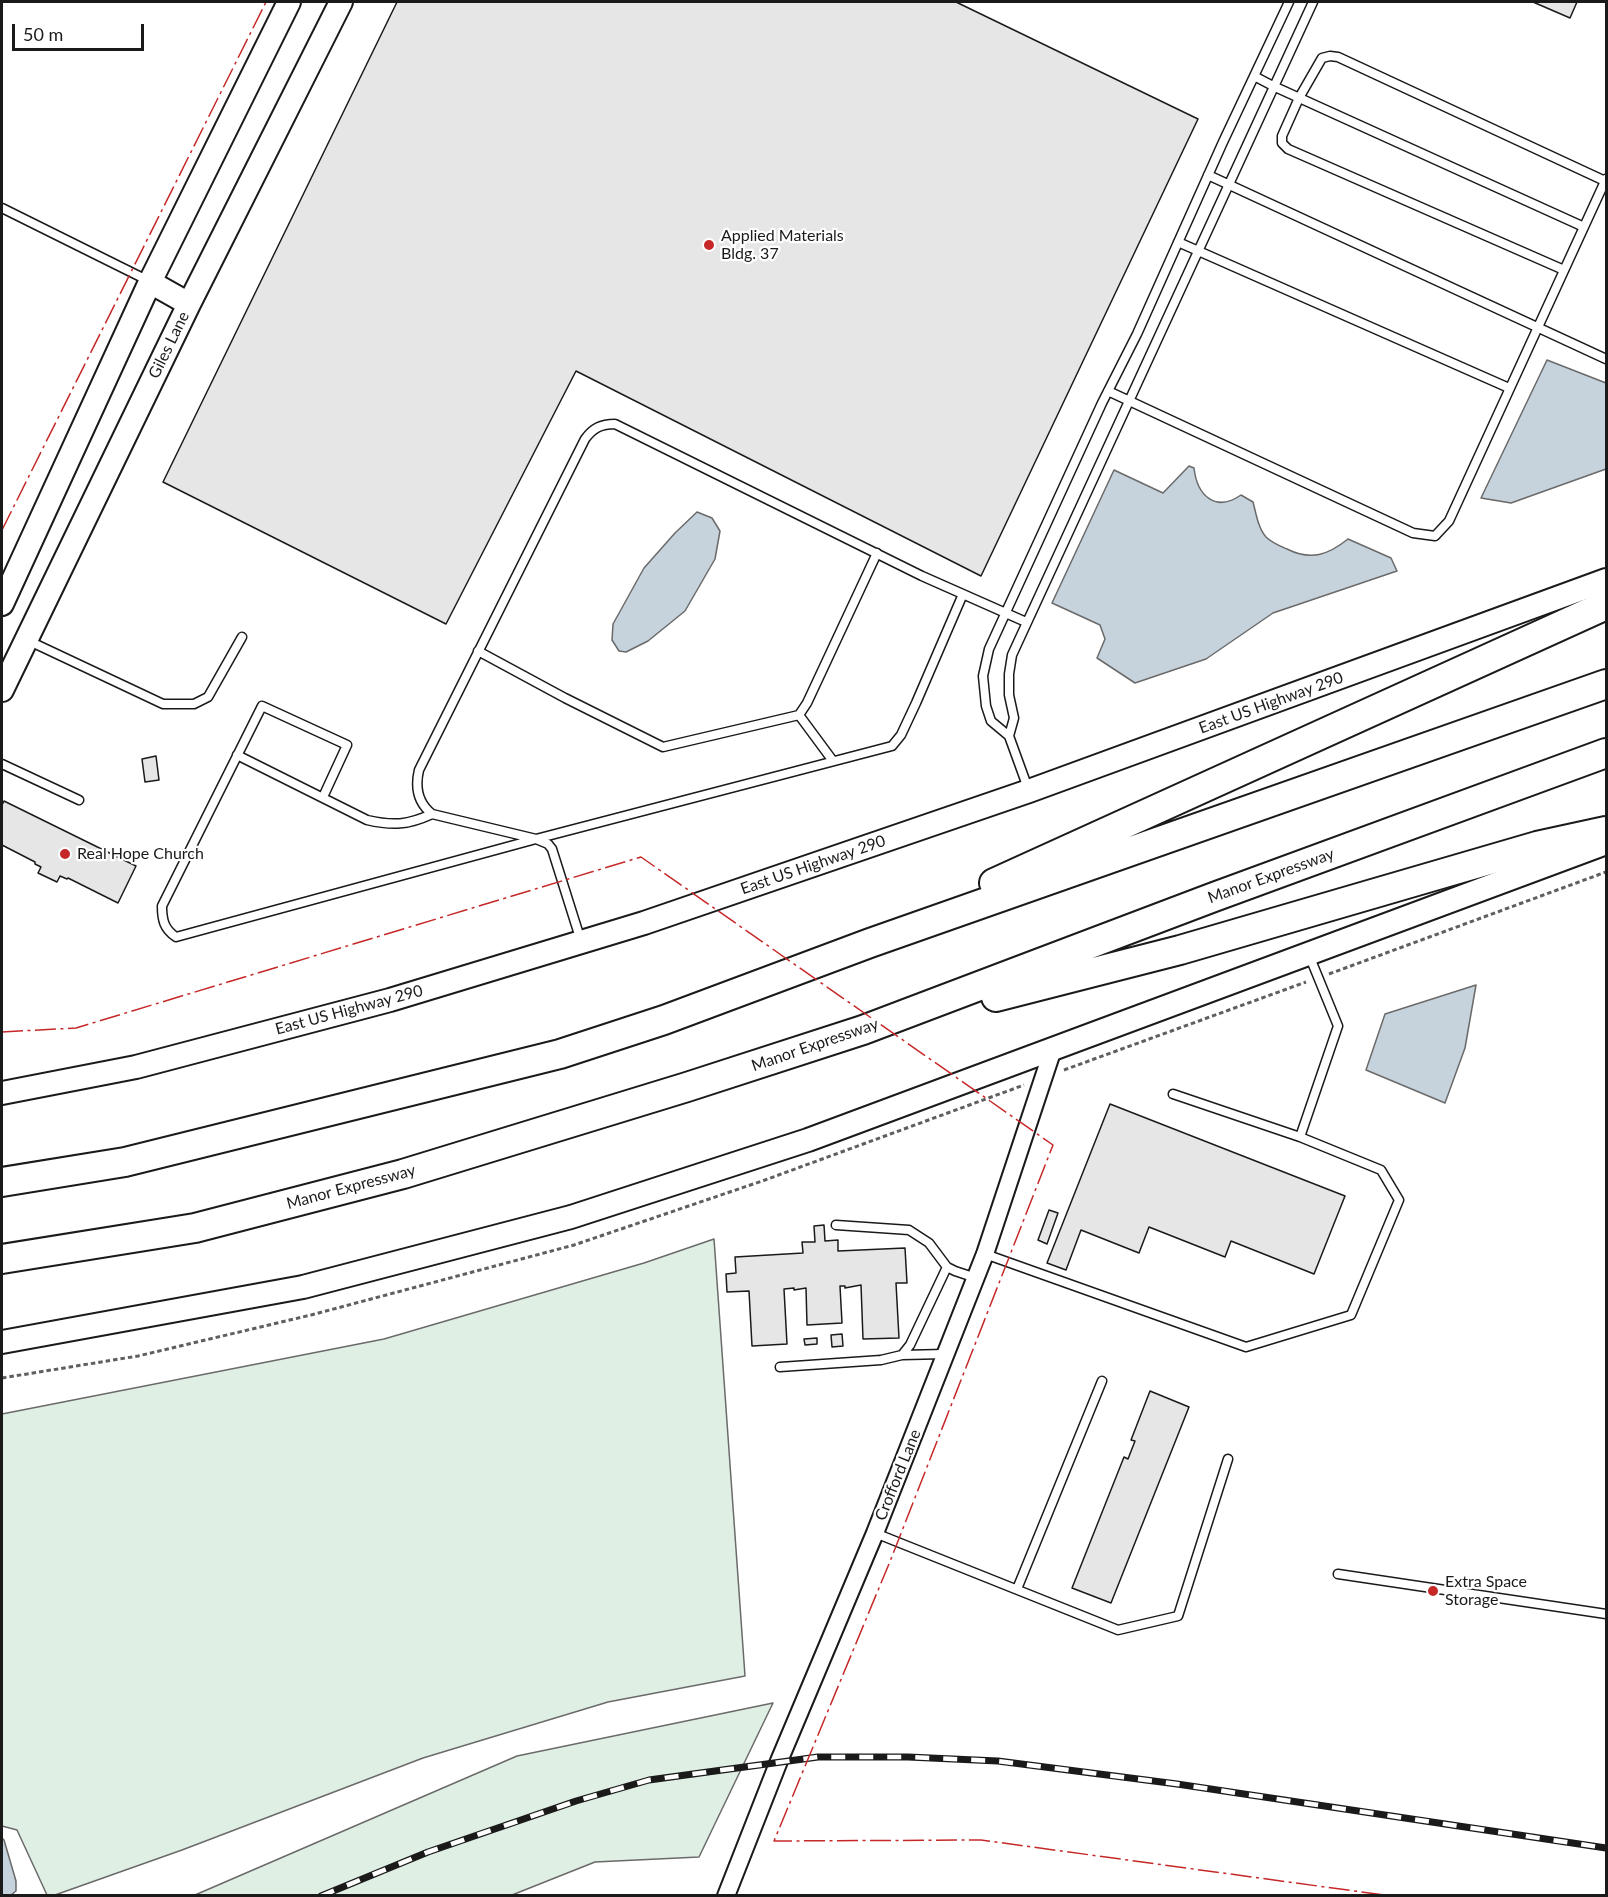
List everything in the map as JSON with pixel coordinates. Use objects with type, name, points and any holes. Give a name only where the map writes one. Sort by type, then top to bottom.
[{"type":"highway","points":[[870,943],[1040,861],[1606,605]]},
{"type":"highway","points":[[2,1182],[125,1162],[560,1054],[664,1020],[870,943],[1606,684]]},
{"type":"highway","name":"Manor Expressway","points":[[2,1259],[195,1228],[403,1174],[687,1087],[863,1030],[1214,897],[1606,753]]},
{"type":"highway","points":[[863,1030],[1180,950],[1537,846],[1606,831]]},
{"type":"main road","points":[[2,604],[150,282],[289,2]]},
{"type":"main road","name":"Giles Lane","points":[[2,690],[189,304],[341,2]]},
{"type":"main road","points":[[150,282],[189,304]]},
{"type":"main road","name":"East US Highway 290","points":[[2,1093],[136,1067],[390,1000],[644,923],[1029,791],[1606,580]]},
{"type":"main road","points":[[2,1342],[303,1287],[571,1217],[808,1140],[1606,843]]},
{"type":"street","name":"Crofford Lane","points":[[726,1896],[783,1750],[875,1533],[976,1278],[1053,1049]]},
{"type":"lane","points":[[1029,791],[1009,736],[991,721],[986,705],[983,683],[989,650],[1289,2]]},
{"type":"lane","points":[[1009,736],[1014,718],[1009,695],[1012,655],[1312,2]]},
{"type":"lane","points":[[1108,391],[1413,533],[1435,536],[1449,521],[1606,180],[1338,57],[1322,58],[1299,98],[1282,136],[1282,143],[1288,149],[1564,270]]},
{"type":"lane","points":[[1254,76],[1584,226]]},
{"type":"lane","points":[[1208,175],[1606,359]]},
{"type":"lane","points":[[2,208],[150,282]]},
{"type":"lane","points":[[1178,242],[1509,388]]},
{"type":"lane","points":[[581,942],[552,849],[548,844],[536,838],[432,814],[420,800],[416,782],[419,770],[590,431],[605,424],[615,424],[877,553],[1026,622]]},
{"type":"lane","points":[[478,651],[663,747],[799,715],[807,703],[877,553]]},
{"type":"lane","points":[[323,797],[347,745],[262,706],[162,906],[162,921],[170,933],[176,937],[536,838],[892,746],[901,735],[963,594]]},
{"type":"lane","points":[[26,639],[163,704],[176,705],[194,704],[208,697],[242,637]]},
{"type":"lane","points":[[799,715],[832,761]]},
{"type":"lane","points":[[237,755],[367,820],[388,825],[416,822],[432,814]]},
{"type":"lane","points":[[3,768],[79,800]]},
{"type":"lane","points":[[1300,1137],[1338,1026],[1309,955]]},
{"type":"lane","points":[[985,1254],[1246,1347],[1351,1315],[1399,1200],[1381,1170],[1300,1137],[1173,1094]]},
{"type":"lane","points":[[836,1225],[909,1230],[929,1243],[947,1267],[976,1278]]},
{"type":"lane","points":[[902,1355],[910,1345],[947,1267]]},
{"type":"lane","points":[[780,1367],[881,1360],[902,1355],[945,1354]]},
{"type":"lane","points":[[1017,1589],[1102,1381]]},
{"type":"lane","points":[[875,1533],[1118,1630],[1178,1616],[1228,1459]]},
{"type":"lane","points":[[1338,1574],[1606,1614]]},
{"type":"green space","points":[[714,1239],[745,1676],[608,1702],[423,1758],[182,1850],[55,1895],[47,1895],[17,1830],[2,1826],[2,1414],[384,1339],[644,1263]]},
{"type":"green space","points":[[773,1703],[699,1857],[595,1862],[512,1895],[195,1895],[517,1756]]},
{"type":"shaded area","points":[[1547,360],[1606,383],[1606,469],[1511,503],[1481,498]]},
{"type":"shaded area","points":[[1189,466],[1194,468],[1199,486],[1209,498],[1223,502],[1241,495],[1253,502],[1261,529],[1266,537],[1276,544],[1296,553],[1312,555],[1333,549],[1348,539],[1391,558],[1397,571],[1273,613],[1206,659],[1135,683],[1097,658],[1105,639],[1100,625],[1052,603],[1114,470],[1163,493]]},
{"type":"shaded area","points":[[697,512],[712,518],[720,531],[715,559],[685,611],[648,641],[626,652],[619,651],[612,640],[613,624],[644,568]]},
{"type":"shaded area","points":[[1476,985],[1465,1048],[1445,1103],[1366,1070],[1385,1014]]},
{"type":"shaded area","points":[[2,1838],[16,1881],[16,1891],[11,1895],[2,1895]]},
{"type":"building","name":"Applied Materials Bldg. 37","points":[[397,2],[956,2],[1198,119],[981,576],[576,371],[446,624],[163,482]]},
{"type":"building","points":[[1533,2],[1577,2],[1570,18]]},
{"type":"building","points":[[156,756],[159,780],[145,782],[142,759]]},
{"type":"building","name":"Real Hope Church","points":[[4,801],[136,866],[118,903],[68,878],[60,876],[57,882],[38,873],[41,867],[35,862],[2,845],[2,805]]},
{"type":"building","points":[[1110,1104],[1345,1196],[1314,1274],[1231,1241],[1225,1257],[1149,1227],[1139,1253],[1081,1230],[1066,1270],[1047,1263]]},
{"type":"building","points":[[1049,1210],[1058,1213],[1047,1244],[1038,1240]]},
{"type":"building","points":[[824,1225],[825,1241],[838,1240],[838,1251],[905,1248],[907,1283],[896,1283],[899,1338],[863,1339],[861,1285],[845,1288],[845,1286],[840,1286],[842,1323],[807,1325],[806,1288],[794,1290],[794,1288],[784,1289],[787,1344],[752,1346],[749,1291],[727,1292],[726,1274],[736,1273],[735,1257],[803,1253],[802,1242],[815,1242],[814,1226]]},
{"type":"building","points":[[842,1334],[843,1346],[832,1347],[831,1335]]},
{"type":"building","points":[[817,1338],[817,1344],[805,1345],[804,1339]]},
{"type":"building","points":[[1150,1391],[1189,1407],[1111,1603],[1072,1588],[1124,1457],[1128,1459],[1135,1441],[1131,1440]]},
{"type":"railway","points":[[321,1896],[428,1852],[576,1801],[649,1780],[818,1757],[908,1757],[998,1761],[1177,1784],[1606,1848]]},
{"type":"power","points":[[2,530],[266,2]]},
{"type":"power","points":[[2,1032],[76,1028],[641,857],[1053,1145],[891,1559],[774,1841],[981,1840],[1391,1896]]},
{"type":"place","name":"Applied Materials Bldg. 37","points":[[709,245]]},
{"type":"place","name":"Real Hope Church","points":[[65,854]]},
{"type":"place","name":"Extra Space Storage","points":[[1433,1591]]}]
